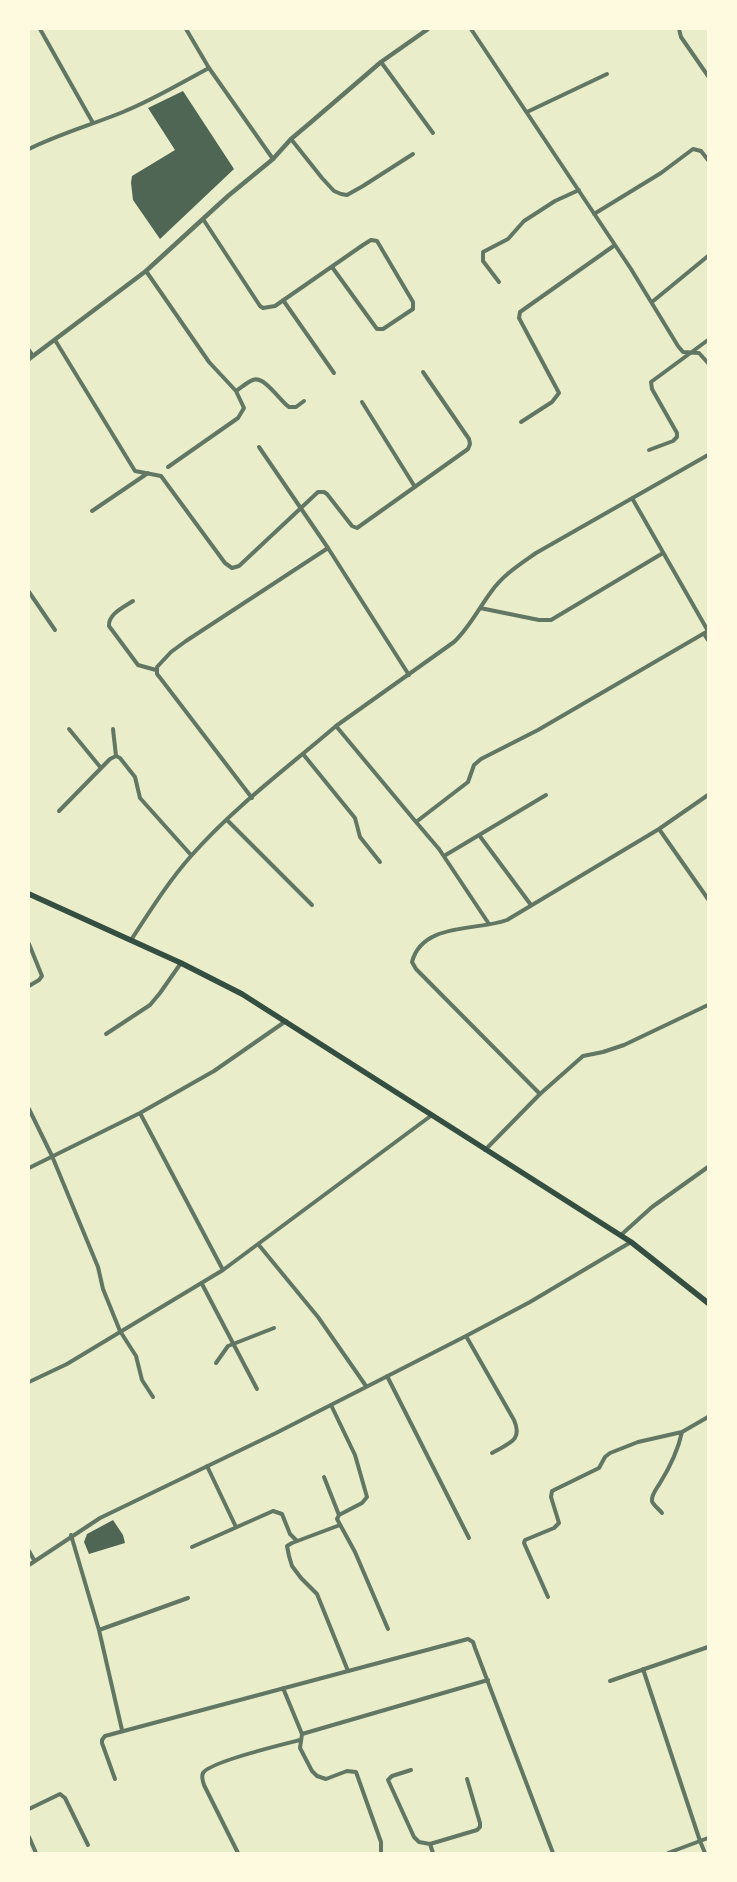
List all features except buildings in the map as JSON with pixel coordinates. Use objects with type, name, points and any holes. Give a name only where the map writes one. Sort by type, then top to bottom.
[{"type":"main road","points":[[29,894],[181,962],[242,994],[632,1242],[708,1303]]},
{"type":"street","points":[[40,29],[94,123]]},
{"type":"street","points":[[186,29],[209,68],[273,159]]},
{"type":"street","points":[[29,350],[31,358],[146,271],[273,159],[291,139],[381,62],[427,29]]},
{"type":"street","points":[[471,29],[615,245],[678,346],[683,352],[699,353],[708,363]]},
{"type":"street","points":[[680,29],[681,37],[708,76]]},
{"type":"street","points":[[381,62],[434,133]]},
{"type":"street","points":[[29,149],[154,98],[209,68]]},
{"type":"street","points":[[527,112],[607,74]]},
{"type":"street","points":[[291,139],[334,191],[347,195],[413,154]]},
{"type":"street","points":[[594,214],[660,173],[693,149],[702,151],[708,160]]},
{"type":"street","points":[[499,282],[484,261],[483,252],[508,239],[524,221],[544,208],[579,190]]},
{"type":"street","points":[[203,219],[260,306],[267,308],[283,300],[371,240],[376,240],[413,302],[413,309],[383,329],[377,329],[332,267]]},
{"type":"street","points":[[520,422],[552,402],[559,393],[519,318],[520,312],[615,245]]},
{"type":"street","points":[[652,302],[708,256]]},
{"type":"street","points":[[146,271],[209,362],[236,391],[243,404],[242,413],[168,467]]},
{"type":"street","points":[[283,300],[334,373]]},
{"type":"street","points":[[55,340],[136,472],[158,475],[164,480],[226,563],[232,568],[239,566],[318,492],[324,492],[352,526],[357,528],[468,449],[469,439],[423,372]]},
{"type":"street","points":[[649,450],[673,441],[677,437],[650,384],[708,340]]},
{"type":"street","points":[[236,391],[252,380],[259,379],[265,382],[289,407],[296,407],[304,401]]},
{"type":"street","points":[[362,402],[415,487]]},
{"type":"street","points":[[259,447],[302,507],[409,675]]},
{"type":"street","points":[[131,940],[167,886],[191,856],[227,820],[336,726],[458,638],[491,591],[512,570],[536,553],[708,455]]},
{"type":"street","points":[[92,511],[148,474]]},
{"type":"street","points":[[632,498],[707,632],[708,640]]},
{"type":"street","points":[[156,670],[158,664],[171,652],[328,548]]},
{"type":"street","points":[[480,608],[539,620],[551,620],[663,552]]},
{"type":"street","points":[[29,592],[55,630]]},
{"type":"street","points":[[133,601],[113,615],[109,622],[110,626],[138,665],[156,670],[252,798]]},
{"type":"street","points":[[416,822],[468,782],[474,765],[481,759],[538,730],[707,632]]},
{"type":"street","points":[[336,726],[444,856],[489,924]]},
{"type":"street","points":[[113,729],[116,756]]},
{"type":"street","points":[[69,730],[101,768]]},
{"type":"street","points":[[304,754],[355,818],[360,837],[380,862]]},
{"type":"street","points":[[59,811],[110,759],[116,756]]},
{"type":"street","points":[[116,756],[120,758],[135,777],[140,798],[191,856]]},
{"type":"street","points":[[444,856],[546,795]]},
{"type":"street","points":[[540,1094],[416,969],[412,962],[414,955],[420,947],[433,937],[463,928],[507,920],[659,829],[708,795]]},
{"type":"street","points":[[227,820],[312,905]]},
{"type":"street","points":[[659,829],[708,896]]},
{"type":"street","points":[[479,835],[531,905]]},
{"type":"street","points":[[29,944],[42,976],[29,986]]},
{"type":"street","points":[[106,1034],[150,1005],[181,962]]},
{"type":"street","points":[[485,1150],[540,1094],[583,1056],[603,1052],[624,1044],[708,1004]]},
{"type":"street","points":[[29,1168],[140,1113],[214,1071],[286,1021]]},
{"type":"street","points":[[29,1109],[52,1156],[98,1267],[103,1289],[120,1331],[136,1356],[142,1380],[153,1397]]},
{"type":"street","points":[[140,1113],[223,1270]]},
{"type":"street","points":[[29,1382],[62,1367],[202,1284],[432,1115]]},
{"type":"street","points":[[621,1235],[652,1207],[708,1167]]},
{"type":"street","points":[[29,1565],[100,1518],[331,1405],[466,1336],[530,1302],[632,1242]]},
{"type":"street","points":[[258,1244],[318,1318],[366,1386]]},
{"type":"street","points":[[202,1284],[257,1389]]},
{"type":"street","points":[[216,1362],[227,1346],[274,1328]]},
{"type":"street","points":[[466,1336],[518,1430],[514,1440],[492,1453]]},
{"type":"street","points":[[387,1376],[469,1538]]},
{"type":"street","points":[[331,1405],[355,1455],[367,1497],[362,1502],[339,1515]]},
{"type":"street","points":[[548,1597],[524,1543],[525,1540],[554,1528],[559,1523],[551,1497],[552,1491],[600,1468],[607,1455],[621,1448],[682,1432],[708,1417]]},
{"type":"street","points":[[662,1512],[651,1500],[668,1470],[680,1442],[682,1432]]},
{"type":"street","points":[[207,1466],[236,1527]]},
{"type":"street","points":[[324,1477],[339,1515],[337,1519],[355,1552],[388,1628]]},
{"type":"street","points":[[192,1547],[274,1511],[282,1514],[290,1534],[298,1541]]},
{"type":"street","points":[[340,1525],[288,1546],[288,1556],[292,1566],[301,1578],[317,1594],[348,1671]]},
{"type":"street","points":[[72,1536],[99,1630],[122,1730]]},
{"type":"street","points":[[29,1552],[34,1560]]},
{"type":"street","points":[[99,1630],[188,1598]]},
{"type":"street","points":[[115,1779],[102,1740],[105,1736],[468,1640],[473,1642],[553,1853]]},
{"type":"street","points":[[610,1681],[708,1647]]},
{"type":"street","points":[[643,1669],[705,1853]]},
{"type":"street","points":[[302,1734],[488,1680]]},
{"type":"street","points":[[283,1688],[302,1734],[300,1740],[302,1754],[312,1771],[317,1776],[326,1779],[347,1771],[356,1772],[382,1846],[380,1853]]},
{"type":"street","points":[[238,1853],[204,1784],[203,1773],[207,1769],[234,1759],[300,1740]]},
{"type":"street","points":[[411,1770],[392,1776],[388,1780],[414,1837],[418,1842],[430,1844],[477,1830],[480,1827],[466,1779]]},
{"type":"street","points":[[29,1809],[60,1794],[65,1798],[88,1845]]},
{"type":"street","points":[[29,1837],[36,1853]]},
{"type":"street","points":[[668,1853],[708,1838]]},
{"type":"street","points":[[430,1844],[432,1853]]}]
